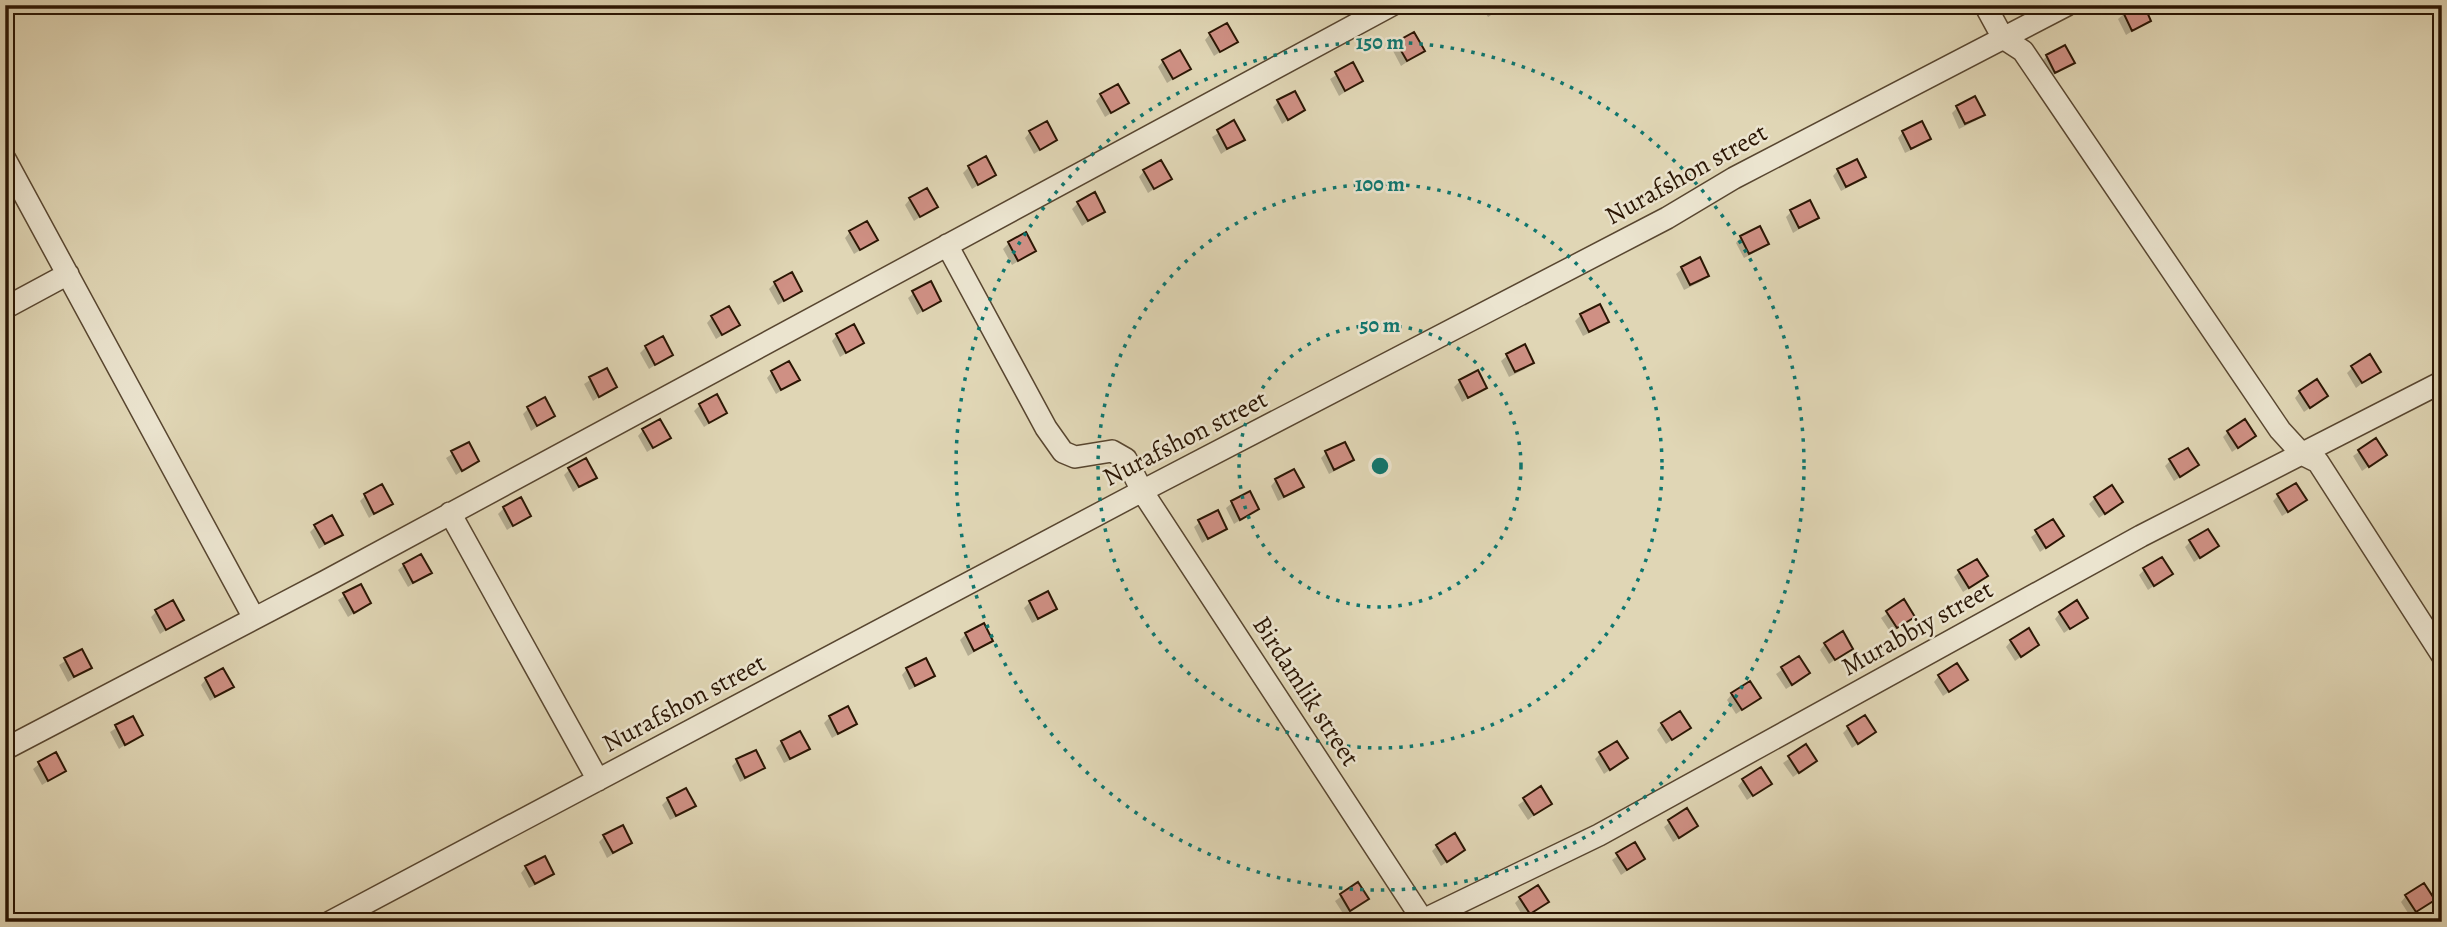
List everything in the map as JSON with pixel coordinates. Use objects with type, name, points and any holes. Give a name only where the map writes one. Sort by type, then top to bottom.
[{"type":"street","points":[[5,749],[450,513],[1392,5]]},
{"type":"street","points":[[1985,5],[2003,38],[2023,51],[2280,430],[2302,454],[2318,462],[2442,655]]},
{"type":"street","name":"Nurafshon street","points":[[330,922],[1142,491],[1667,218],[1734,178],[2067,5]]},
{"type":"street","points":[[5,159],[254,618]]},
{"type":"street","name":"Birdamlik street","points":[[947,245],[1046,428],[1063,452],[1075,457],[1112,451],[1126,459],[1142,491],[1422,921]]},
{"type":"street","points":[[5,308],[68,274]]},
{"type":"street","name":"Murabbiy street","points":[[1422,921],[1599,835],[2141,536],[2442,382]]},
{"type":"street","points":[[450,513],[598,780]]},
{"type":"building","points":[[2137,5],[2144,5],[2151,21],[2132,31],[2123,12]]},
{"type":"building","points":[[1227,23],[1238,42],[1220,52],[1209,33]]},
{"type":"building","points":[[1414,32],[1425,51],[1407,61],[1396,42]]},
{"type":"building","points":[[2065,45],[2075,63],[2055,73],[2046,55]]},
{"type":"building","points":[[1180,50],[1191,69],[1173,79],[1162,60]]},
{"type":"building","points":[[1353,62],[1363,81],[1345,91],[1335,72]]},
{"type":"building","points":[[1118,84],[1129,103],[1111,113],[1100,94]]},
{"type":"building","points":[[1295,91],[1305,110],[1288,120],[1277,100]]},
{"type":"building","points":[[1975,96],[1985,115],[1965,124],[1956,106]]},
{"type":"building","points":[[1234,120],[1245,140],[1227,149],[1217,130]]},
{"type":"building","points":[[1047,121],[1057,140],[1040,150],[1029,131]]},
{"type":"building","points":[[1922,121],[1931,139],[1911,149],[1902,131]]},
{"type":"building","points":[[986,156],[996,175],[978,185],[968,166]]},
{"type":"building","points":[[1857,159],[1866,177],[1846,187],[1837,169]]},
{"type":"building","points":[[1161,160],[1172,179],[1154,189],[1143,170]]},
{"type":"building","points":[[927,188],[938,207],[920,217],[909,198]]},
{"type":"building","points":[[1095,192],[1105,212],[1088,221],[1077,202]]},
{"type":"building","points":[[1810,200],[1819,218],[1799,228],[1790,210]]},
{"type":"building","points":[[867,221],[878,240],[860,250],[849,231]]},
{"type":"building","points":[[1760,226],[1769,244],[1749,254],[1740,236]]},
{"type":"building","points":[[1026,232],[1036,251],[1018,261],[1008,242]]},
{"type":"building","points":[[1700,257],[1709,276],[1690,285],[1681,267]]},
{"type":"building","points":[[792,272],[802,291],[784,301],[774,282]]},
{"type":"building","points":[[931,281],[941,301],[923,311],[912,291]]},
{"type":"building","points":[[1600,304],[1609,322],[1589,332],[1580,314]]},
{"type":"building","points":[[729,306],[740,325],[722,335],[711,316]]},
{"type":"building","points":[[854,324],[864,343],[846,353],[836,334]]},
{"type":"building","points":[[663,336],[673,355],[655,365],[645,346]]},
{"type":"building","points":[[1525,344],[1534,363],[1515,372],[1506,354]]},
{"type":"building","points":[[2370,354],[2381,372],[2362,383],[2351,366]]},
{"type":"building","points":[[789,361],[800,380],[781,390],[771,371]]},
{"type":"building","points":[[607,368],[617,387],[599,397],[589,377]]},
{"type":"building","points":[[1478,370],[1487,388],[1468,398],[1459,380]]},
{"type":"building","points":[[2317,379],[2328,396],[2310,408],[2299,391]]},
{"type":"building","points":[[717,394],[727,413],[709,423],[699,404]]},
{"type":"building","points":[[545,397],[555,416],[537,426],[527,407]]},
{"type":"building","points":[[660,419],[671,438],[653,448],[642,429]]},
{"type":"building","points":[[2245,419],[2256,436],[2238,448],[2227,431]]},
{"type":"building","points":[[2376,438],[2387,455],[2369,467],[2358,450]]},
{"type":"building","points":[[469,442],[479,461],[462,471],[451,451]]},
{"type":"building","points":[[1345,442],[1354,460],[1334,470],[1325,451]]},
{"type":"building","points":[[2188,448],[2199,465],[2180,477],[2169,459]]},
{"type":"building","points":[[586,458],[597,478],[579,487],[568,468]]},
{"type":"building","points":[[1294,469],[1304,487],[1284,497],[1275,479]]},
{"type":"building","points":[[2296,483],[2307,500],[2288,512],[2277,494]]},
{"type":"building","points":[[382,484],[393,504],[374,514],[364,494]]},
{"type":"building","points":[[2112,485],[2123,502],[2105,514],[2094,497]]},
{"type":"building","points":[[1250,491],[1259,509],[1240,520],[1231,501]]},
{"type":"building","points":[[521,497],[531,516],[513,526],[503,507]]},
{"type":"building","points":[[1218,510],[1227,529],[1208,539],[1198,520]]},
{"type":"building","points":[[332,515],[343,535],[325,544],[314,525]]},
{"type":"building","points":[[2053,519],[2064,536],[2046,548],[2035,530]]},
{"type":"building","points":[[2208,529],[2219,546],[2200,558],[2189,540]]},
{"type":"building","points":[[421,554],[432,573],[413,583],[403,564]]},
{"type":"building","points":[[2162,557],[2173,574],[2154,586],[2143,568]]},
{"type":"building","points":[[1977,559],[1988,576],[1969,588],[1958,570]]},
{"type":"building","points":[[361,584],[371,603],[354,613],[343,593]]},
{"type":"building","points":[[1048,591],[1057,609],[1038,619],[1029,601]]},
{"type":"building","points":[[1904,599],[1915,617],[1897,628],[1886,611]]},
{"type":"building","points":[[173,600],[184,620],[166,630],[155,610]]},
{"type":"building","points":[[2077,600],[2088,618],[2070,629],[2059,612]]},
{"type":"building","points":[[984,623],[993,641],[974,651],[965,633]]},
{"type":"building","points":[[2029,628],[2039,645],[2021,657],[2010,640]]},
{"type":"building","points":[[1843,631],[1853,649],[1835,660],[1824,643]]},
{"type":"building","points":[[82,649],[92,668],[74,677],[64,658]]},
{"type":"building","points":[[1799,656],[1810,673],[1792,685],[1781,667]]},
{"type":"building","points":[[926,658],[935,676],[915,686],[906,668]]},
{"type":"building","points":[[1957,663],[1968,680],[1949,692],[1938,675]]},
{"type":"building","points":[[223,668],[234,687],[215,697],[205,678]]},
{"type":"building","points":[[1750,681],[1761,698],[1742,710],[1731,693]]},
{"type":"building","points":[[848,706],[857,724],[838,734],[829,716]]},
{"type":"building","points":[[1680,711],[1691,728],[1672,740],[1661,723]]},
{"type":"building","points":[[1865,715],[1876,732],[1858,744],[1847,726]]},
{"type":"building","points":[[133,716],[143,735],[125,745],[115,725]]},
{"type":"building","points":[[800,731],[810,749],[790,759],[781,741]]},
{"type":"building","points":[[1617,741],[1628,758],[1610,770],[1599,752]]},
{"type":"building","points":[[1806,744],[1817,761],[1799,773],[1788,756]]},
{"type":"building","points":[[756,750],[765,768],[745,778],[736,759]]},
{"type":"building","points":[[56,752],[66,771],[48,781],[38,762]]},
{"type":"building","points":[[1761,767],[1772,784],[1753,796],[1742,779]]},
{"type":"building","points":[[1541,786],[1552,804],[1534,815],[1523,798]]},
{"type":"building","points":[[686,788],[696,806],[676,816],[667,798]]},
{"type":"building","points":[[1687,808],[1698,826],[1679,838],[1668,820]]},
{"type":"building","points":[[623,825],[632,843],[613,853],[603,835]]},
{"type":"building","points":[[1455,833],[1465,850],[1447,862],[1436,845]]},
{"type":"building","points":[[1635,842],[1645,859],[1627,870],[1616,853]]},
{"type":"building","points":[[545,856],[554,874],[535,884],[525,866]]},
{"type":"building","points":[[1358,882],[1369,899],[1350,911],[1340,894]]},
{"type":"building","points":[[2424,883],[2435,900],[2416,912],[2405,895]]},
{"type":"building","points":[[1538,885],[1549,902],[1530,914],[1519,897]]}]
